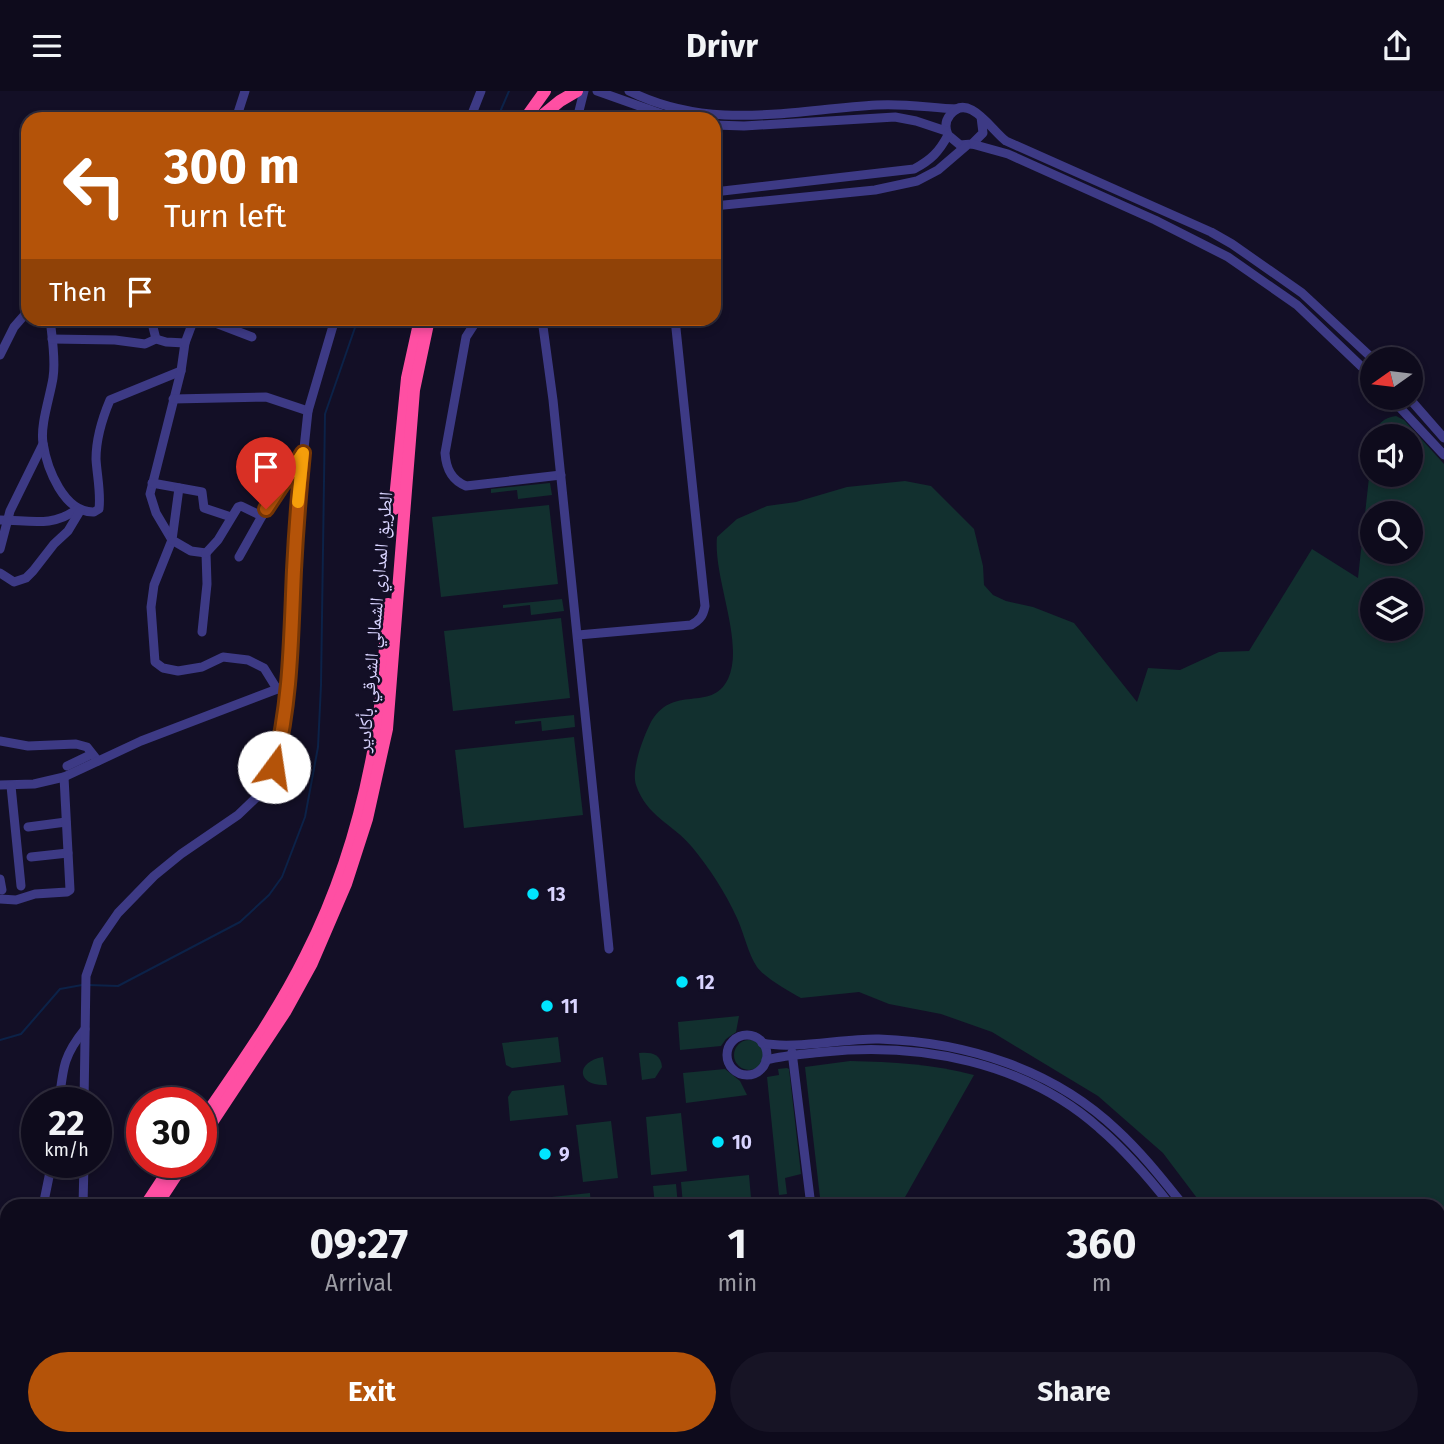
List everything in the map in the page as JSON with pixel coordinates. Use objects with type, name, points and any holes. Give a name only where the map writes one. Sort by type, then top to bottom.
[{"type":"highway","points":[[530,112],[545,91]]},
{"type":"highway","points":[[547,112],[577,91],[585,91]]},
{"type":"highway","name":"الطريق المداري الشمالي الشرقي بأكادير","points":[[217,1098],[278,1007],[307,954],[340,876],[360,811],[378,724],[398,452],[407,378],[418,326]]},
{"type":"highway","name":"الطريق المداري الشمالي الشرقي بأكادير","points":[[217,1115],[285,1012],[312,963],[346,884],[367,819],[387,729],[412,401],[428,326]]},
{"type":"highway","points":[[151,1199],[169,1178]]},
{"type":"highway","points":[[160,1199],[172,1178]]},
{"type":"street","points":[[238,112],[244,91]]},
{"type":"street","points":[[473,112],[481,91]]},
{"type":"street","points":[[579,112],[585,91]]},
{"type":"street","points":[[597,91],[656,112]]},
{"type":"street","points":[[629,91],[691,112]]},
{"type":"street","points":[[721,116],[882,104],[973,109],[1006,141],[1211,232],[1232,244],[1302,293],[1360,349]]},
{"type":"street","points":[[721,191],[914,169],[939,152],[947,133],[947,120],[957,109]]},
{"type":"street","points":[[721,125],[895,117],[916,121],[947,133],[954,143],[1008,155],[1154,220],[1228,257],[1297,305],[1360,365]]},
{"type":"street","points":[[721,205],[875,190],[917,181],[938,170],[983,132],[981,117]]},
{"type":"street","points":[[0,355],[21,319]]},
{"type":"street","points":[[0,549],[4,520],[43,444],[53,374],[51,326]]},
{"type":"street","points":[[153,326],[156,339]]},
{"type":"street","points":[[192,326],[152,483],[152,503],[172,540],[191,551],[206,553]]},
{"type":"street","points":[[223,326],[252,337]]},
{"type":"street","points":[[84,1087],[86,976],[98,942],[118,913],[154,876],[238,815],[262,792],[274,767],[281,739],[291,647],[297,514],[308,411],[333,326]]},
{"type":"street","points":[[473,326],[466,337],[445,453],[447,467],[458,483],[466,486],[561,475]]},
{"type":"street","points":[[543,326],[610,949]]},
{"type":"street","points":[[578,635],[691,625],[704,613],[676,326]]},
{"type":"street","points":[[52,339],[115,340],[145,344],[156,339],[186,343]]},
{"type":"street","points":[[4,520],[47,523],[79,510],[94,512],[99,509],[101,493],[97,479],[96,455],[101,422],[110,400],[181,371]]},
{"type":"street","points":[[173,400],[265,397],[308,411]]},
{"type":"street","points":[[1402,410],[1444,455]]},
{"type":"street","points":[[1419,410],[1444,438]]},
{"type":"street","points":[[43,444],[57,483],[79,510]]},
{"type":"street","points":[[239,557],[303,453]]},
{"type":"street","points":[[152,483],[202,492],[204,508],[231,517]]},
{"type":"street","points":[[179,488],[172,540],[154,585],[151,607],[153,658],[163,668],[178,671],[202,667],[223,657],[248,660],[264,668],[277,689]]},
{"type":"street","points":[[202,632],[207,584],[206,553],[241,506],[262,516]]},
{"type":"street","points":[[0,573],[14,582],[26,578],[68,531],[79,510]]},
{"type":"street","points":[[67,766],[141,741],[287,685]]},
{"type":"street","points":[[0,741],[28,747],[76,744],[87,747],[95,757]]},
{"type":"street","points":[[0,785],[47,783],[64,777],[95,757]]},
{"type":"street","points":[[1,890],[16,900],[36,894],[67,892],[70,888],[64,777]]},
{"type":"street","points":[[11,786],[21,886]]},
{"type":"street","points":[[28,827],[66,822]]},
{"type":"street","points":[[31,857],[68,853]]},
{"type":"street","points":[[61,1087],[63,1064],[86,1025]]},
{"type":"street","points":[[753,1036],[765,1048],[766,1060],[757,1072],[745,1075],[732,1068],[727,1057],[729,1046],[737,1038],[753,1036]]},
{"type":"street","points":[[762,1043],[775,1046],[875,1039],[907,1040],[953,1046],[1004,1061],[1051,1082],[1098,1114],[1138,1151],[1178,1199]]},
{"type":"street","points":[[792,1044],[810,1199]]},
{"type":"street","points":[[766,1060],[851,1049],[934,1053],[974,1062],[1012,1076],[1054,1097],[1098,1126],[1138,1166],[1165,1199]]},
{"type":"street","points":[[44,1199],[48,1178]]},
{"type":"street","points":[[83,1199],[84,1178]]},
{"type":"green space","points":[[1396,416],[1408,424],[1379,424]]},
{"type":"green space","points":[[1423,441],[1444,464],[1444,1199],[1198,1199],[1163,1153],[1098,1096],[992,1032],[941,1014],[889,1004],[859,992],[801,998],[771,980],[757,967],[737,918],[717,881],[692,847],[647,805],[636,785],[636,763],[641,745],[659,711],[669,704],[712,695],[721,689],[728,679],[733,647],[719,571],[717,537],[737,519],[767,506],[796,502],[847,487],[905,481],[931,486],[974,529],[983,566],[984,585],[993,595],[1074,623],[1137,702],[1148,668],[1180,670],[1219,652],[1249,651],[1312,549],[1358,578],[1360,560],[1360,564],[1423,564],[1423,501],[1366,501],[1368,487],[1423,487]]},
{"type":"green space","points":[[550,483],[552,495],[518,499],[517,490],[491,493],[491,489]]},
{"type":"green space","points":[[549,505],[558,584],[441,597],[432,517]]},
{"type":"green space","points":[[562,599],[564,611],[531,615],[530,605],[503,608],[503,605]]},
{"type":"green space","points":[[561,618],[570,698],[453,711],[444,631]]},
{"type":"green space","points":[[574,715],[575,727],[542,731],[541,721],[515,724],[515,721]]},
{"type":"green space","points":[[574,737],[583,815],[464,828],[455,750]]},
{"type":"green space","points":[[739,1016],[736,1032],[721,1046],[680,1050],[678,1022]]},
{"type":"green space","points":[[558,1037],[561,1062],[512,1068],[506,1065],[502,1043]]},
{"type":"green space","points":[[749,1040],[759,1045],[764,1055],[759,1065],[749,1070],[739,1065],[734,1055],[739,1045]]},
{"type":"green space","points":[[639,1053],[651,1053],[660,1059],[662,1067],[655,1078],[642,1080]]},
{"type":"green space","points":[[603,1057],[607,1085],[597,1085],[585,1078],[584,1069],[587,1064]]},
{"type":"green space","points":[[850,1061],[882,1062],[943,1068],[974,1075],[904,1199],[820,1199],[805,1067]]},
{"type":"green space","points":[[787,1068],[801,1174],[785,1178],[787,1194],[779,1195],[767,1077],[779,1075],[778,1069]]},
{"type":"green space","points":[[725,1069],[740,1081],[747,1095],[686,1103],[683,1073]]},
{"type":"green space","points":[[564,1085],[568,1115],[510,1121],[508,1097],[512,1091]]},
{"type":"green space","points":[[681,1113],[687,1171],[651,1175],[646,1117]]},
{"type":"green space","points":[[611,1121],[618,1178],[583,1182],[576,1125]]},
{"type":"green space","points":[[749,1175],[751,1198],[682,1199],[681,1182]]},
{"type":"green space","points":[[676,1184],[677,1199],[654,1199],[653,1186]]},
{"type":"green space","points":[[590,1193],[590,1199],[533,1199]]},
{"type":"waterway","points":[[500,112],[509,91]]},
{"type":"waterway","points":[[88,985],[118,986],[240,922],[269,895],[282,877],[305,817],[318,747],[325,414],[356,326]]},
{"type":"waterway","points":[[0,1040],[21,1034],[60,989],[82,985]]},
{"type":"slow traffic","points":[[288,476],[303,453],[298,502]]},
{"type":"place","name":"13","points":[[533,894]]},
{"type":"place","name":"12","points":[[682,982]]},
{"type":"place","name":"11","points":[[547,1006]]},
{"type":"place","name":"10","points":[[718,1142]]},
{"type":"place","name":"9","points":[[545,1154]]},
{"type":"route","points":[[266,509],[303,453],[297,514],[291,647],[281,739],[274,767]]}]
